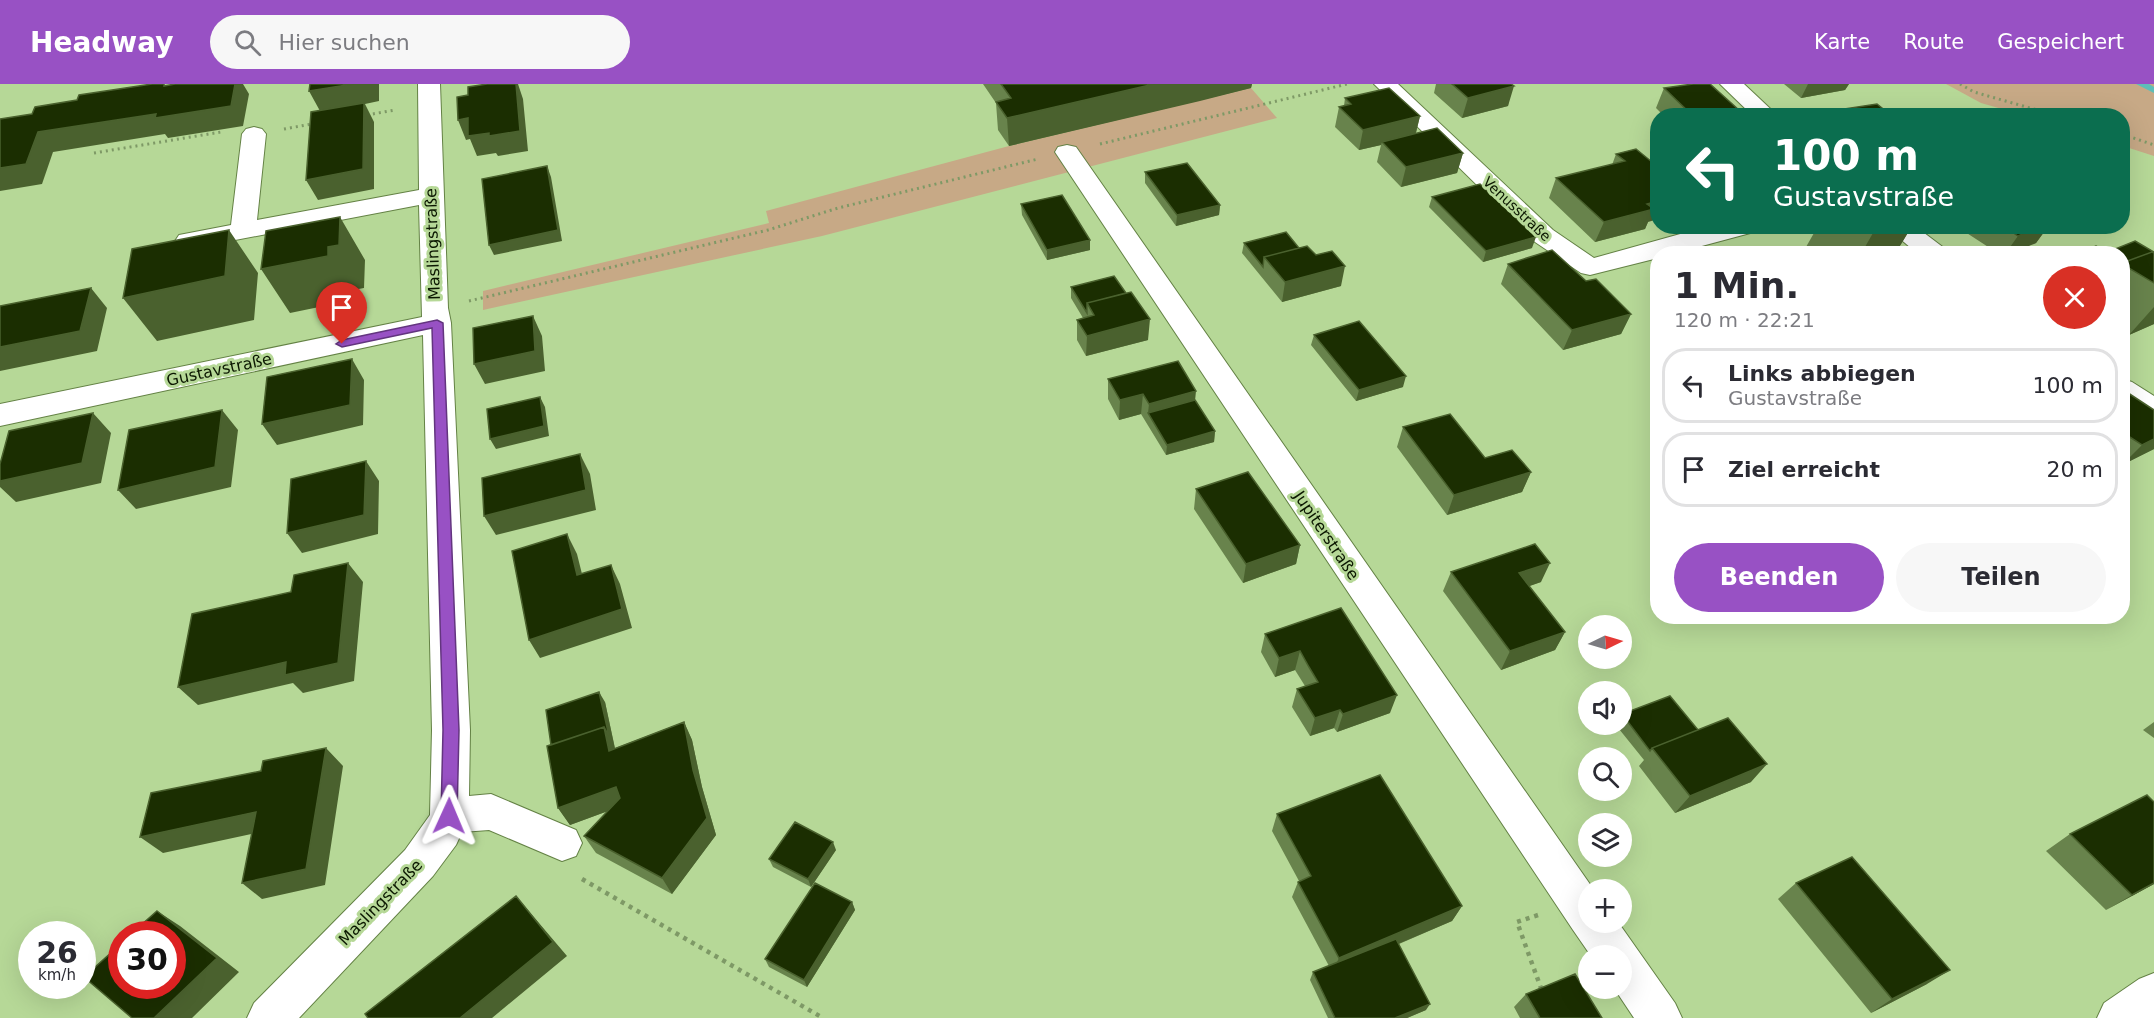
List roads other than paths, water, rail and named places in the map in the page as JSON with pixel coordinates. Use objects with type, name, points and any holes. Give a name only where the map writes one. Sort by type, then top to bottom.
[{"type":"street","name":"Maslingstraße","points":[[269,1018],[419,863],[442,832],[449,816],[451,730],[429,84]]},
{"type":"street","name":"Venusstraße","points":[[1385,84],[1544,236],[1590,267],[1625,261],[1650,253]]},
{"type":"street","points":[[1731,84],[1758,108]]},
{"type":"street","points":[[243,231],[254,134]]},
{"type":"street","name":"Jupiterstraße","points":[[1067,152],[1578,900]]},
{"type":"street","points":[[172,244],[431,195]]},
{"type":"street","name":"Venusstraße","points":[[1669,246],[1705,234]]},
{"type":"street","points":[[1713,234],[1728,246]]},
{"type":"street","points":[[1909,234],[1924,246]]},
{"type":"street","name":"Gustavstraße","points":[[0,415],[436,316]]},
{"type":"street","points":[[2130,394],[2154,410]]},
{"type":"street","points":[[449,816],[491,812],[562,843]]},
{"type":"street","points":[[1632,977],[1660,1018]]},
{"type":"street","points":[[2119,1018],[2154,994]]},
{"type":"waterway","points":[[2141,84],[2154,90]]}]
